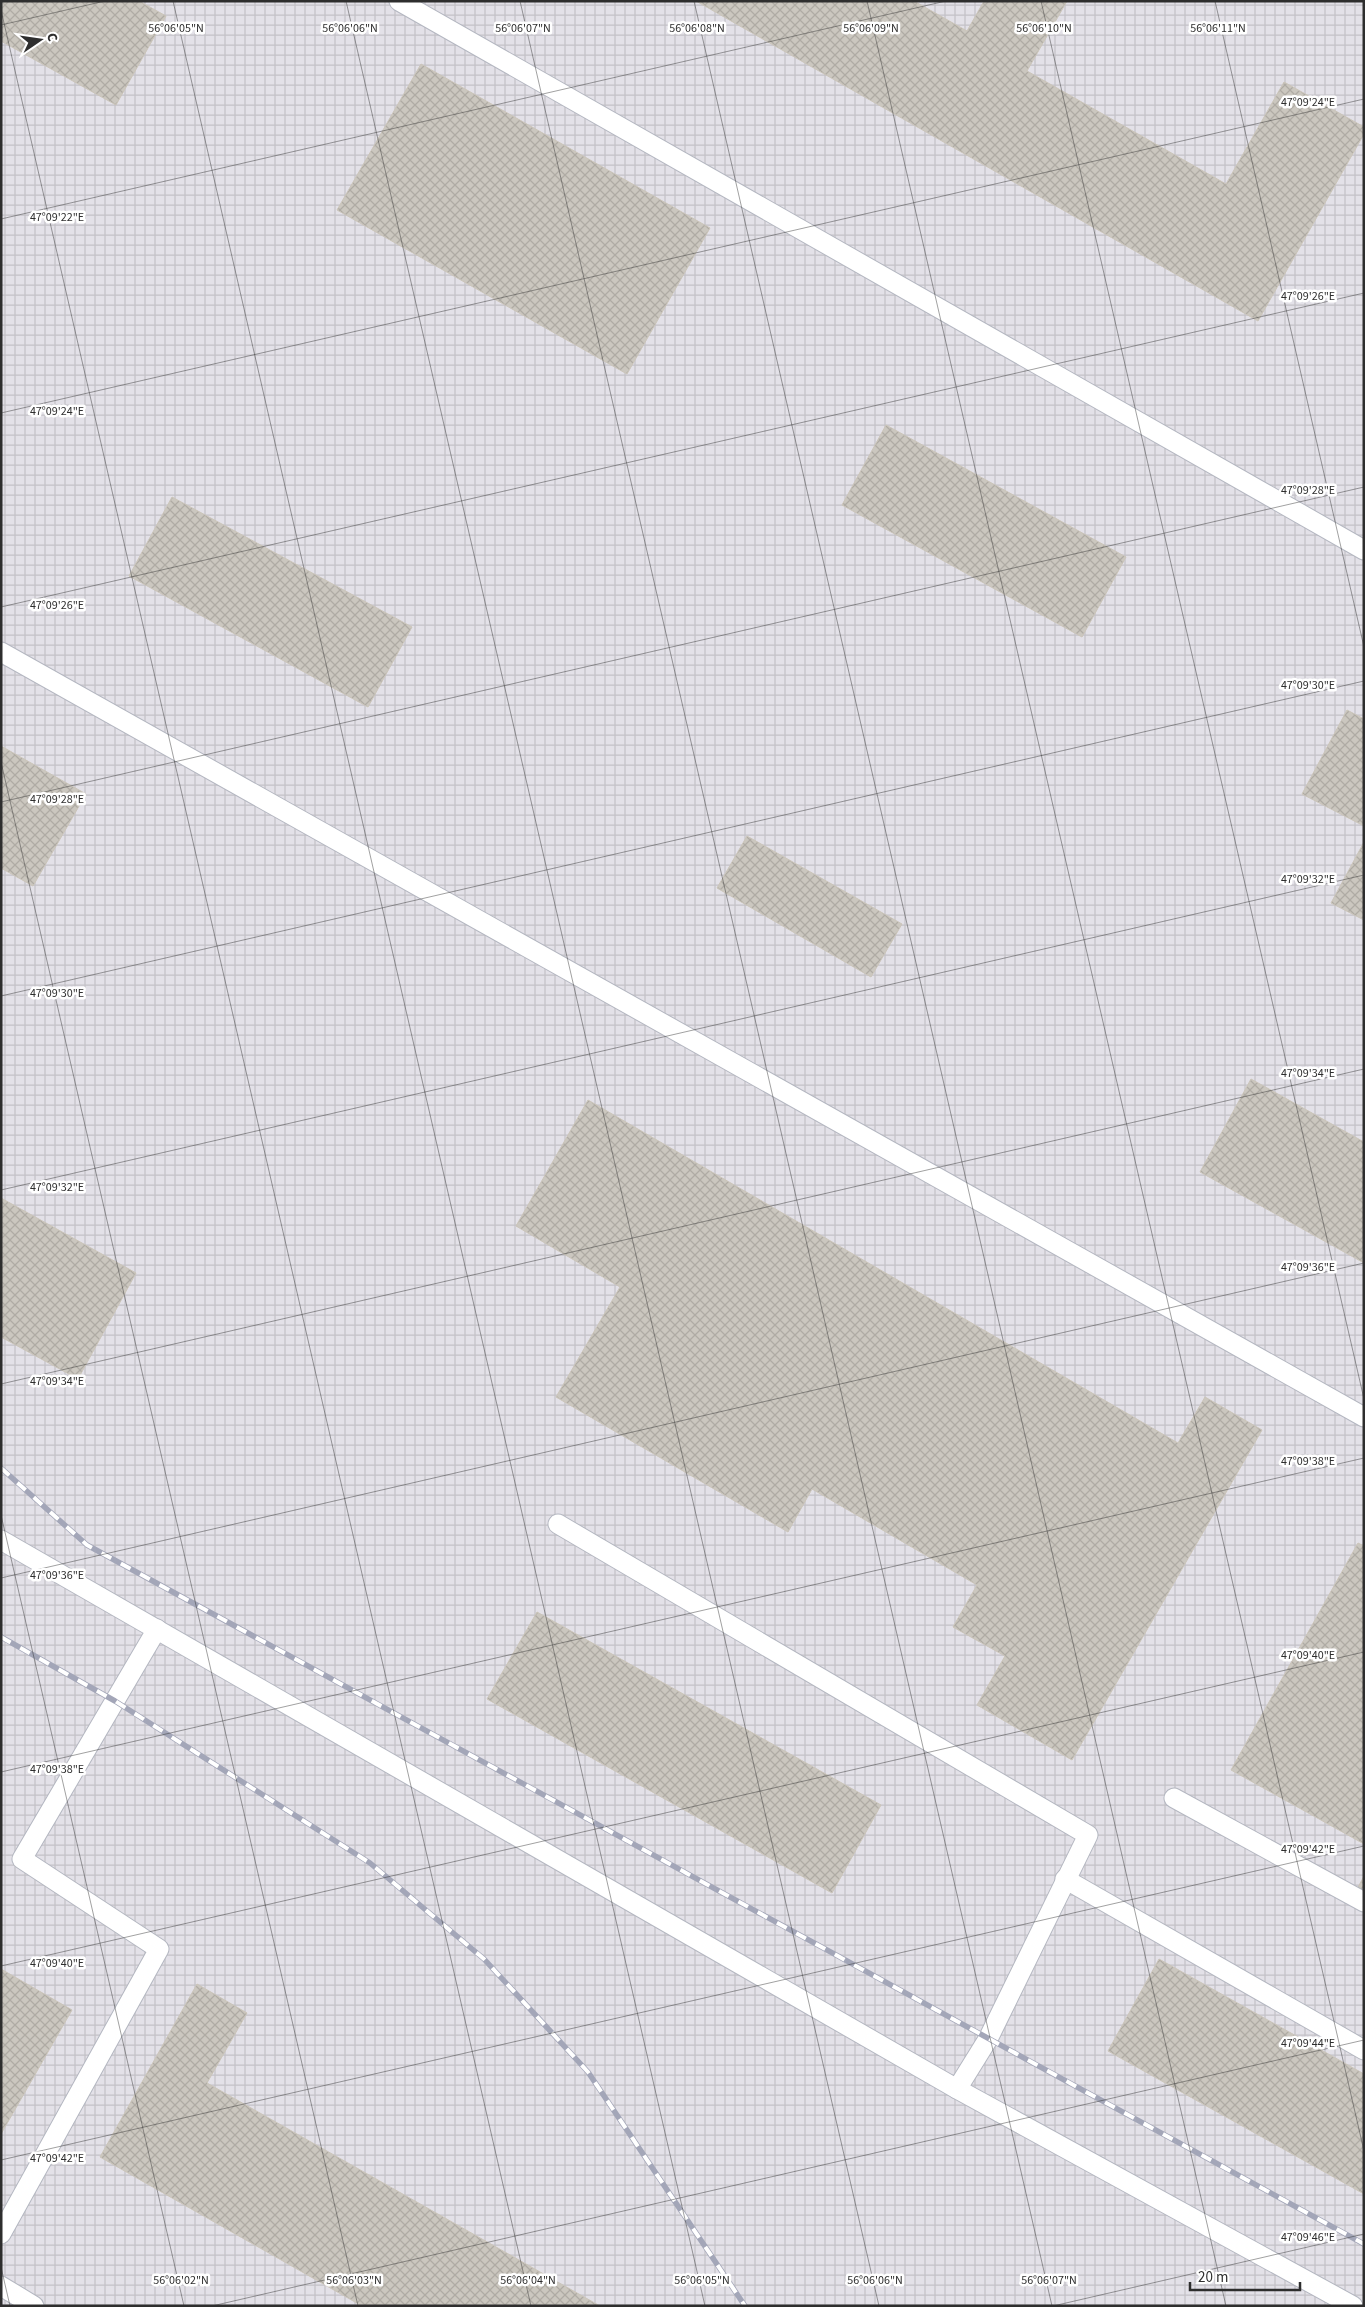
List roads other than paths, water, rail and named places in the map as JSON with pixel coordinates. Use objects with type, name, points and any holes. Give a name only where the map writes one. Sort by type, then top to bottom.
[{"type":"lane","points":[[399,1],[1364,550]]},
{"type":"lane","points":[[1,652],[1364,1417]]},
{"type":"lane","points":[[558,1524],[1088,1835],[988,2039],[957,2089]]},
{"type":"lane","points":[[1,1540],[957,2089],[1353,2306]]},
{"type":"lane","points":[[1,2234],[159,1949],[22,1859],[157,1629]]},
{"type":"lane","points":[[1174,1798],[1364,1902]]},
{"type":"lane","points":[[1065,1879],[1364,2050]]},
{"type":"lane","points":[[1,2286],[34,2306]]},
{"type":"railway","points":[[1,1468],[87,1545],[1364,2244]]},
{"type":"railway","points":[[1,1637],[115,1701],[370,1863],[484,1959],[588,2072],[745,2306]]}]
